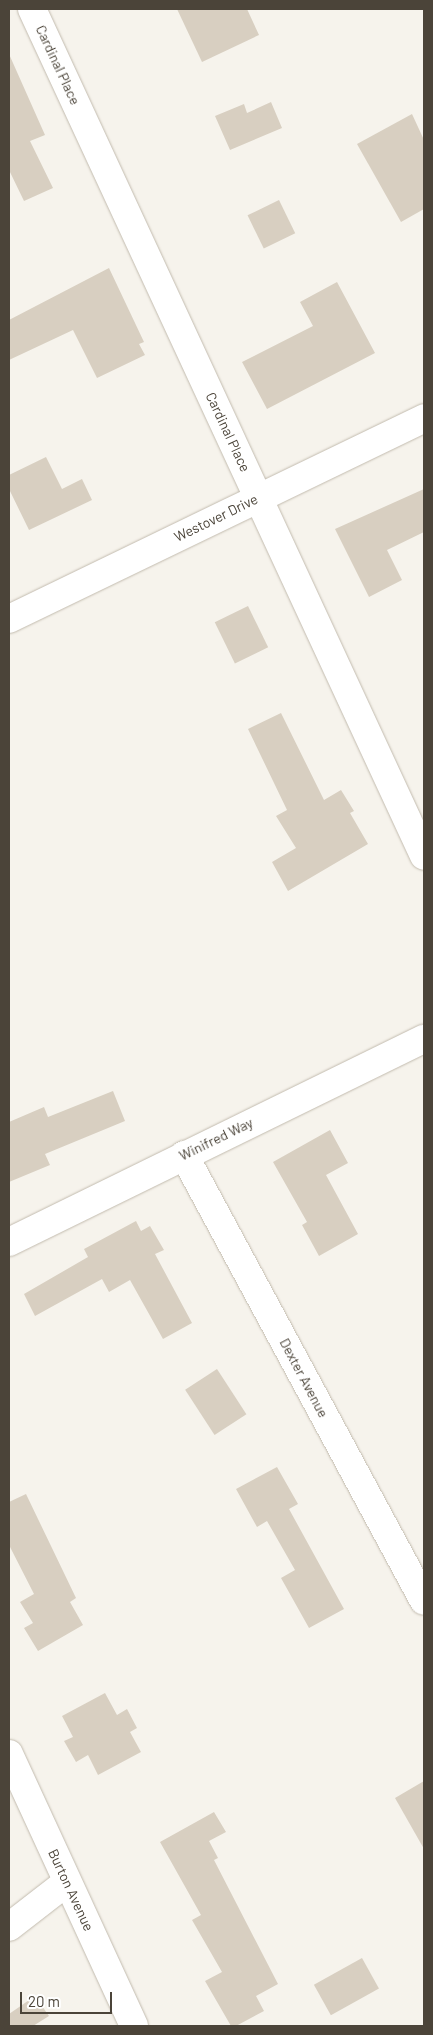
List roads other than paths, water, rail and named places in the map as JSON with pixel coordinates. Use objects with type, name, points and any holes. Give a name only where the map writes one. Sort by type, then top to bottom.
[{"type":"street","name":"Cardinal Place","points":[[32,9],[424,856]]},
{"type":"street","name":"Westover Drive","points":[[9,618],[424,418]]},
{"type":"street","name":"Winifred Way","points":[[9,1242],[184,1154],[424,1039]]},
{"type":"street","name":"Dexter Avenue","points":[[184,1154],[424,1601]]},
{"type":"street","name":"Burton Avenue","points":[[9,1754],[134,2026]]},
{"type":"street","points":[[9,1927],[67,1882]]}]
